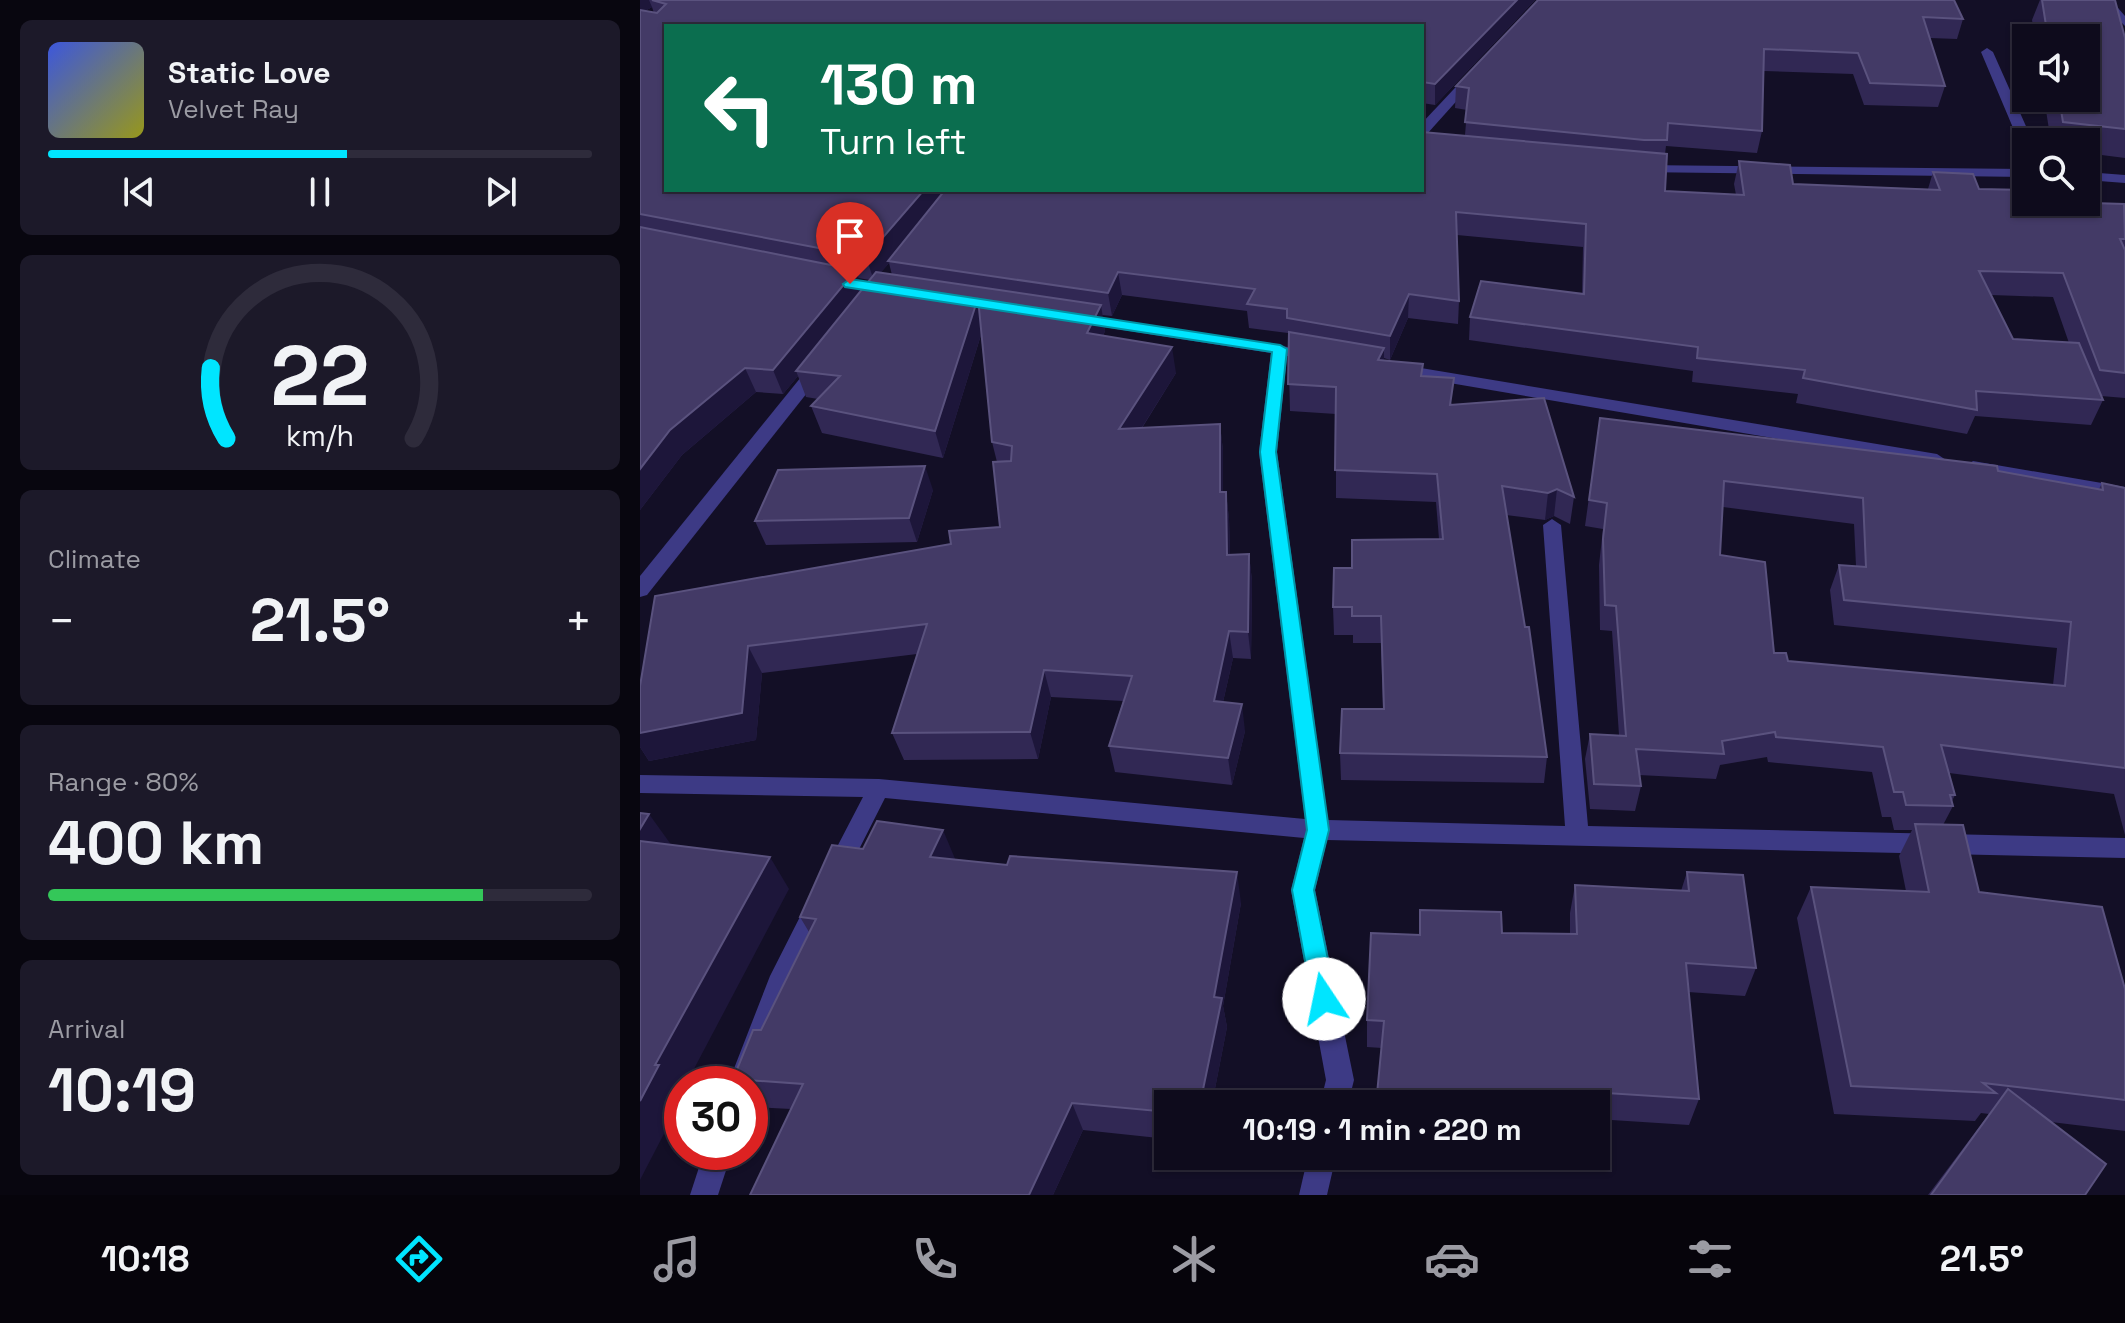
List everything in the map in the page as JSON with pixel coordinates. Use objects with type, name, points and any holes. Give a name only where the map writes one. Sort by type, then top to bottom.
[{"type":"street","points":[[2105,0],[2125,23]]},
{"type":"street","points":[[1987,52],[2020,128]]},
{"type":"street","points":[[1424,129],[1483,65]]},
{"type":"street","points":[[1624,167],[2012,173]]},
{"type":"street","points":[[2100,177],[2125,179]]},
{"type":"street","points":[[1064,317],[1325,357]]},
{"type":"street","points":[[1280,349],[1268,452],[1318,830],[1303,890],[1340,1080],[1338,1090]]},
{"type":"street","points":[[640,590],[832,350]]},
{"type":"street","points":[[1387,367],[2125,493]]},
{"type":"street","points":[[1552,525],[1577,834]]},
{"type":"street","points":[[640,784],[879,788],[1318,830],[2125,848]]},
{"type":"street","points":[[749,1066],[783,976],[879,788]]},
{"type":"street","points":[[704,1195],[712,1170]]},
{"type":"street","points":[[1313,1195],[1319,1170]]},
{"type":"building","points":[[652,0],[1517,0],[1435,84],[1424,82],[1424,24],[664,24],[664,192],[922,192],[866,257],[640,214],[640,10],[657,13],[666,4]]},
{"type":"building","points":[[1538,0],[1954,0],[1963,19],[1923,17],[1945,86],[1870,83],[1858,53],[1764,49],[1762,131],[1668,123],[1667,140],[1644,140],[1465,122],[1469,88],[1456,86]]},
{"type":"building","points":[[2042,0],[2115,0],[2125,38],[2125,129],[2063,122],[2061,112],[2100,112],[2100,24],[2046,24]]},
{"type":"building","points":[[1424,132],[1667,154],[1665,191],[1744,195],[1739,161],[1790,165],[1793,184],[1940,190],[1933,172],[1973,174],[1979,189],[2012,190],[2012,216],[2100,216],[2100,203],[2124,204],[2125,239],[2120,239],[2125,250],[2125,373],[2100,370],[2063,273],[1979,271],[2013,339],[2079,343],[2103,400],[1976,391],[1977,410],[1803,378],[1805,370],[1697,358],[1698,347],[1470,317],[1481,281],[1584,294],[1586,224],[1456,212],[1459,301],[1409,294],[1390,336],[1287,318],[1287,309],[1247,304],[1255,289],[1118,272],[1108,293],[888,261],[943,192],[1424,192]]},
{"type":"building","points":[[640,227],[856,270],[773,370],[745,368],[670,430],[640,469]]},
{"type":"building","points":[[876,272],[1101,305],[1087,333],[1172,347],[1119,429],[1220,424],[1220,492],[1226,492],[1227,555],[1249,554],[1248,632],[1229,631],[1214,701],[1242,704],[1228,758],[1109,746],[1132,676],[1044,670],[1030,732],[892,733],[927,624],[748,646],[742,713],[640,733],[640,686],[655,596],[951,544],[949,531],[1000,527],[993,462],[1011,461],[1012,446],[992,442],[978,298],[935,431],[811,406],[840,376],[796,371]]},
{"type":"building","points":[[1289,332],[1384,348],[1378,360],[1423,364],[1421,376],[1454,378],[1450,405],[1544,398],[1574,497],[1557,489],[1548,493],[1502,486],[1525,627],[1529,627],[1547,757],[1340,753],[1342,709],[1384,709],[1381,616],[1352,616],[1352,607],[1333,607],[1334,568],[1352,568],[1352,540],[1443,539],[1437,474],[1335,470],[1336,387],[1288,384]]},
{"type":"building","points":[[1600,418],[1997,466],[1998,471],[2103,490],[2102,483],[2125,488],[2125,768],[1941,745],[1955,795],[1950,795],[1953,806],[1906,805],[1903,792],[1894,792],[1883,747],[1776,737],[1775,732],[1722,741],[1724,754],[1636,749],[1641,786],[1594,784],[1590,734],[1626,736],[1616,606],[1605,605],[1603,539],[1607,503],[1589,500]],"holes":[[[1724,481],[1863,498],[1866,567],[1839,565],[1844,600],[2071,622],[2065,686],[1788,661],[1786,653],[1774,653],[1765,562],[1720,555]]]},
{"type":"building","points":[[925,466],[909,518],[755,521],[778,470]]},
{"type":"building","points":[[640,813],[649,814],[640,829]]},
{"type":"building","points":[[877,821],[943,830],[930,857],[1007,865],[1010,856],[1237,872],[1214,997],[1222,998],[1203,1090],[1154,1090],[1154,1111],[1072,1103],[1029,1195],[750,1195],[762,1170],[768,1170],[768,1157],[803,1084],[768,1082],[768,1066],[738,1066],[753,1030],[761,1030],[816,919],[800,917],[832,845],[863,849]]},
{"type":"building","points":[[1915,824],[1963,825],[1979,892],[2102,907],[2125,989],[2125,1100],[1983,1083],[1996,1093],[1851,1086],[1811,887],[1929,892]]},
{"type":"building","points":[[640,841],[770,857],[655,1065],[659,1065],[640,1101]]},
{"type":"building","points":[[1687,872],[1743,875],[1756,968],[1686,963],[1699,1099],[1610,1093],[1610,1090],[1377,1090],[1384,1021],[1367,1020],[1371,933],[1420,935],[1420,910],[1501,912],[1502,933],[1577,934],[1575,885],[1689,891]]},
{"type":"building","points":[[2008,1089],[2106,1164],[2085,1195],[1931,1195]]},
{"type":"route","points":[[850,284],[1280,349],[1268,452],[1318,830],[1303,890],[1324,999]]}]
